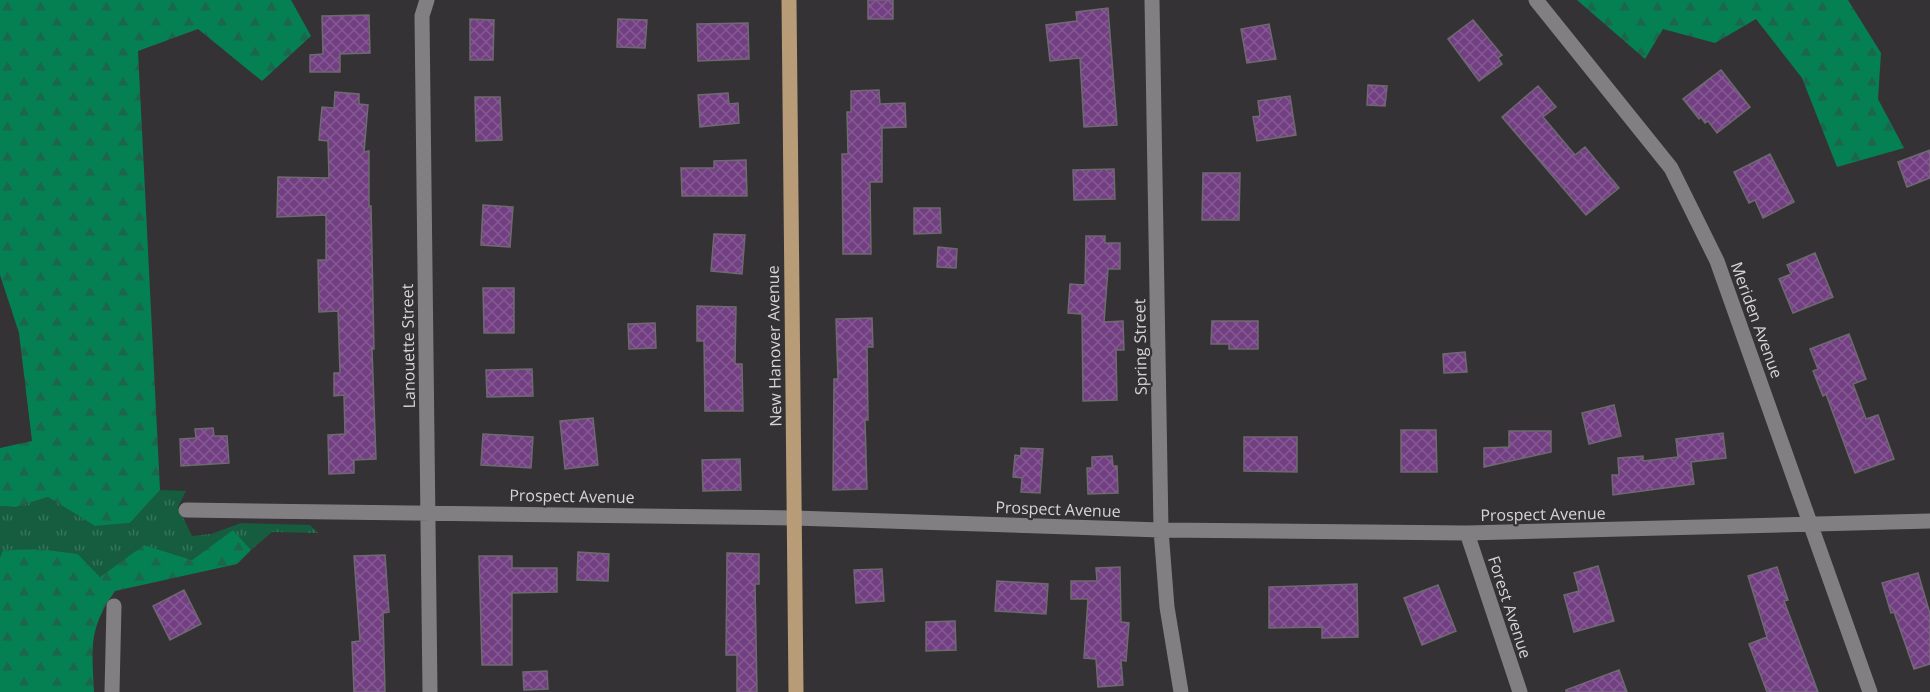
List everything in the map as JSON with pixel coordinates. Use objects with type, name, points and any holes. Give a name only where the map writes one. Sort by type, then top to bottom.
[{"type":"main road","name":"New Hanover Avenue","points":[[789,0],[796,692]]},
{"type":"street","name":"Lanouette Street","points":[[428,0],[422,16],[430,692]]},
{"type":"street","name":"Spring Street","points":[[1152,0],[1161,530],[1167,607],[1181,692]]},
{"type":"street","name":"Meriden Avenue","points":[[1536,0],[1665,160],[1697,216],[1717,261],[1870,692]]},
{"type":"street","name":"Prospect Avenue","points":[[186,510],[794,518],[1161,530],[1467,533],[1930,522]]},
{"type":"street","name":"Forest Avenue","points":[[1467,533],[1520,692]]},
{"type":"street","points":[[112,692],[114,606]]},
{"type":"green space","points":[[0,0],[291,0],[311,36],[262,81],[198,29],[138,51],[160,490],[130,523],[95,526],[48,497],[16,507],[0,506],[0,448],[32,441],[19,333],[0,275]]},
{"type":"green space","points":[[1577,0],[1848,0],[1881,53],[1878,99],[1904,148],[1837,167],[1802,78],[1756,19],[1715,43],[1663,29],[1645,59]]},
{"type":"green space","points":[[160,490],[186,491],[178,507],[192,536],[211,534],[241,523],[310,525],[318,533],[272,532],[251,550],[233,530],[192,560],[144,545],[100,577],[78,554],[41,549],[3,550],[0,556],[0,506],[16,507],[48,497],[95,526],[130,523]]},
{"type":"green space","points":[[233,530],[251,550],[237,564],[115,591],[96,628],[93,651],[94,692],[0,692],[0,557],[3,550],[41,549],[78,554],[100,577],[144,545],[192,560]]},
{"type":"building","points":[[868,0],[893,0],[893,19],[868,19]]},
{"type":"building","points":[[1108,8],[1117,125],[1084,127],[1080,58],[1050,61],[1046,25],[1077,21],[1076,12]]},
{"type":"building","points":[[369,15],[370,53],[340,54],[340,72],[310,72],[310,55],[323,54],[322,16]]},
{"type":"building","points":[[470,19],[494,20],[493,60],[470,60]]},
{"type":"building","points":[[618,19],[647,20],[645,48],[617,47]]},
{"type":"building","points":[[1473,20],[1502,55],[1498,58],[1502,64],[1479,81],[1448,39]]},
{"type":"building","points":[[748,23],[749,59],[698,61],[697,24]]},
{"type":"building","points":[[1269,24],[1276,59],[1247,63],[1241,29]]},
{"type":"building","points":[[1721,70],[1750,107],[1717,133],[1708,121],[1705,123],[1701,117],[1699,119],[1683,99]]},
{"type":"building","points":[[1368,85],[1387,86],[1385,106],[1367,105]]},
{"type":"building","points":[[1538,86],[1556,107],[1543,117],[1575,155],[1585,147],[1619,188],[1586,215],[1502,117]]},
{"type":"building","points":[[879,90],[880,104],[905,103],[906,127],[882,128],[882,182],[870,182],[871,254],[843,254],[842,154],[848,154],[847,112],[851,112],[851,91]]},
{"type":"building","points":[[335,92],[359,94],[359,104],[368,105],[364,152],[369,151],[376,459],[354,460],[354,473],[329,474],[328,435],[345,434],[344,395],[334,396],[334,373],[340,373],[338,311],[319,312],[318,260],[326,260],[326,215],[277,217],[278,177],[329,178],[328,141],[319,140],[322,107],[334,108]]},
{"type":"building","points":[[728,93],[729,104],[738,103],[739,123],[700,127],[698,95]]},
{"type":"building","points":[[1290,96],[1296,135],[1257,141],[1253,117],[1260,116],[1258,101]]},
{"type":"building","points":[[475,97],[500,97],[502,140],[476,141]]},
{"type":"building","points":[[1930,150],[1930,178],[1907,187],[1898,162]]},
{"type":"building","points":[[1770,154],[1794,202],[1763,218],[1755,200],[1749,203],[1734,172]]},
{"type":"building","points":[[746,160],[747,196],[682,196],[681,168],[714,168],[714,161]]},
{"type":"building","points":[[1114,169],[1115,199],[1074,200],[1073,170]]},
{"type":"building","points":[[1203,173],[1240,173],[1239,220],[1202,220]]},
{"type":"building","points":[[483,205],[513,207],[510,247],[481,245]]},
{"type":"building","points":[[914,208],[940,208],[941,233],[914,234]]},
{"type":"building","points":[[714,234],[745,235],[742,274],[711,271]]},
{"type":"building","points":[[1086,236],[1105,236],[1105,243],[1120,243],[1120,269],[1108,269],[1104,322],[1123,321],[1124,350],[1116,350],[1117,400],[1083,401],[1082,314],[1068,313],[1070,284],[1085,285]]},
{"type":"building","points":[[938,247],[957,249],[956,268],[937,267]]},
{"type":"building","points":[[1815,253],[1833,297],[1793,313],[1779,279],[1791,274],[1787,265]]},
{"type":"building","points":[[483,288],[514,288],[514,333],[484,333]]},
{"type":"building","points":[[697,306],[736,307],[735,364],[742,364],[743,411],[705,411],[704,341],[697,341]]},
{"type":"building","points":[[872,318],[873,347],[867,347],[868,420],[865,420],[867,489],[833,490],[834,379],[838,379],[836,319]]},
{"type":"building","points":[[1212,321],[1258,321],[1258,349],[1229,349],[1229,344],[1211,344]]},
{"type":"building","points":[[655,323],[656,348],[629,349],[628,324]]},
{"type":"building","points":[[1849,334],[1866,379],[1853,384],[1866,419],[1878,415],[1894,459],[1855,473],[1826,394],[1823,396],[1813,371],[1818,369],[1810,349]]},
{"type":"building","points":[[1465,352],[1467,372],[1444,373],[1443,354]]},
{"type":"building","points":[[532,369],[533,396],[487,397],[486,370]]},
{"type":"building","points":[[1614,405],[1621,436],[1589,444],[1582,413]]},
{"type":"building","points":[[593,418],[598,465],[565,469],[560,421]]},
{"type":"building","points":[[213,428],[214,436],[227,436],[229,463],[181,466],[180,439],[196,438],[195,429]]},
{"type":"building","points":[[1401,430],[1436,430],[1437,472],[1401,472]]},
{"type":"building","points":[[1509,431],[1551,431],[1551,452],[1484,467],[1484,448],[1509,447]]},
{"type":"building","points":[[1723,433],[1726,458],[1691,462],[1694,484],[1613,495],[1612,475],[1619,475],[1618,458],[1643,456],[1643,461],[1678,457],[1676,439]]},
{"type":"building","points":[[483,434],[533,437],[531,468],[481,465]]},
{"type":"building","points":[[1244,437],[1297,437],[1297,472],[1244,471]]},
{"type":"building","points":[[1021,448],[1043,449],[1040,493],[1021,492],[1022,478],[1013,477],[1015,455],[1021,456]]},
{"type":"building","points":[[1112,456],[1113,466],[1117,466],[1118,493],[1088,494],[1087,468],[1092,468],[1092,457]]},
{"type":"building","points":[[740,459],[741,490],[703,491],[702,460]]},
{"type":"building","points":[[578,552],[609,554],[608,581],[577,580]]},
{"type":"building","points":[[727,553],[759,554],[759,584],[755,584],[757,692],[737,692],[737,655],[726,655]]},
{"type":"building","points":[[385,555],[389,612],[383,613],[385,692],[354,692],[352,642],[360,641],[354,556]]},
{"type":"building","points":[[479,556],[512,556],[512,568],[557,568],[557,592],[512,593],[512,665],[482,665]]},
{"type":"building","points":[[1598,566],[1614,621],[1574,632],[1564,595],[1579,591],[1574,573]]},
{"type":"building","points":[[1120,567],[1121,622],[1129,623],[1126,661],[1121,660],[1123,685],[1098,687],[1096,659],[1084,658],[1088,599],[1071,599],[1071,581],[1097,581],[1096,568]]},
{"type":"building","points":[[1777,567],[1788,600],[1784,601],[1818,692],[1767,692],[1749,644],[1767,637],[1748,576]]},
{"type":"building","points":[[882,569],[884,601],[856,603],[854,570]]},
{"type":"building","points":[[1918,573],[1930,614],[1930,664],[1914,669],[1894,612],[1891,613],[1882,583]]},
{"type":"building","points":[[997,581],[1048,584],[1046,614],[995,611]]},
{"type":"building","points":[[1357,584],[1358,637],[1322,638],[1322,627],[1269,628],[1269,587]]},
{"type":"building","points":[[1438,585],[1456,631],[1422,645],[1404,598]]},
{"type":"building","points":[[184,590],[201,624],[170,640],[153,606]]},
{"type":"building","points":[[955,621],[956,650],[926,651],[926,622]]},
{"type":"building","points":[[1619,670],[1627,692],[1566,692],[1566,690]]},
{"type":"building","points":[[547,671],[548,689],[524,690],[523,672]]}]
